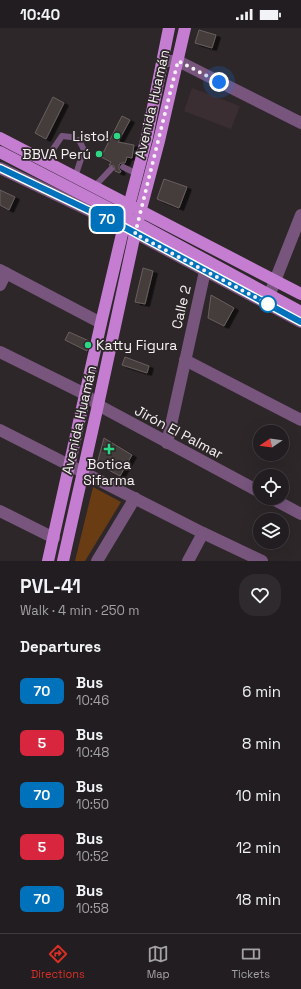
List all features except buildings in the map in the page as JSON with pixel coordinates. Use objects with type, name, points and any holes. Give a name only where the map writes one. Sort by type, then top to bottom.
[{"type":"main road","name":"Avenida Huamán","points":[[48,561],[101,323],[147,137],[169,28]]},
{"type":"main road","name":"Avenida Huamán","points":[[63,561],[136,229],[159,141],[185,28]]},
{"type":"main road","points":[[147,137],[159,141]]},
{"type":"main road","points":[[0,138],[301,294]]},
{"type":"main road","points":[[3,154],[82,195],[136,229],[301,312]]},
{"type":"main road","points":[[29,167],[40,158]]},
{"type":"main road","points":[[82,195],[91,185]]},
{"type":"street","points":[[163,61],[178,61],[301,124]]},
{"type":"street","points":[[3,154],[0,168],[125,222]]},
{"type":"street","points":[[269,296],[301,215]]},
{"type":"street","points":[[136,229],[205,271],[301,322]]},
{"type":"street","name":"Calle 2","points":[[166,443],[205,271]]},
{"type":"street","points":[[0,286],[3,272],[101,323]]},
{"type":"street","name":"Jirón El Palmar","points":[[0,352],[85,394],[98,405],[166,443],[253,488]]},
{"type":"street","points":[[185,360],[301,420]]},
{"type":"street","points":[[0,430],[203,534],[262,561]]},
{"type":"street","points":[[97,561],[135,498]]},
{"type":"street","points":[[284,505],[301,514]]},
{"type":"street","points":[[0,510],[54,538]]},
{"type":"street","points":[[188,561],[203,534]]},
{"type":"lane","points":[[40,158],[62,136],[71,136]]},
{"type":"lane","points":[[75,177],[84,150],[79,140]]},
{"type":"lane","points":[[123,167],[137,174]]},
{"type":"lane","points":[[91,185],[111,168]]},
{"type":"shaded area","points":[[192,88],[240,106],[231,129],[184,111]]},
{"type":"shaded area","points":[[93,487],[121,502],[85,561],[75,561]]},
{"type":"bus line","name":"70","points":[[0,168],[124,227],[301,322]]},
{"type":"place","name":"Listo!","points":[[117,136]]},
{"type":"place","name":"BBVA Perú","points":[[99,154]]},
{"type":"place","name":"Katty Figura","points":[[88,345]]},
{"type":"place","name":"Botica Sifarma","points":[[109,449]]},
{"type":"route","points":[[219,82],[178,61],[135,234],[274,307],[268,304]]}]
